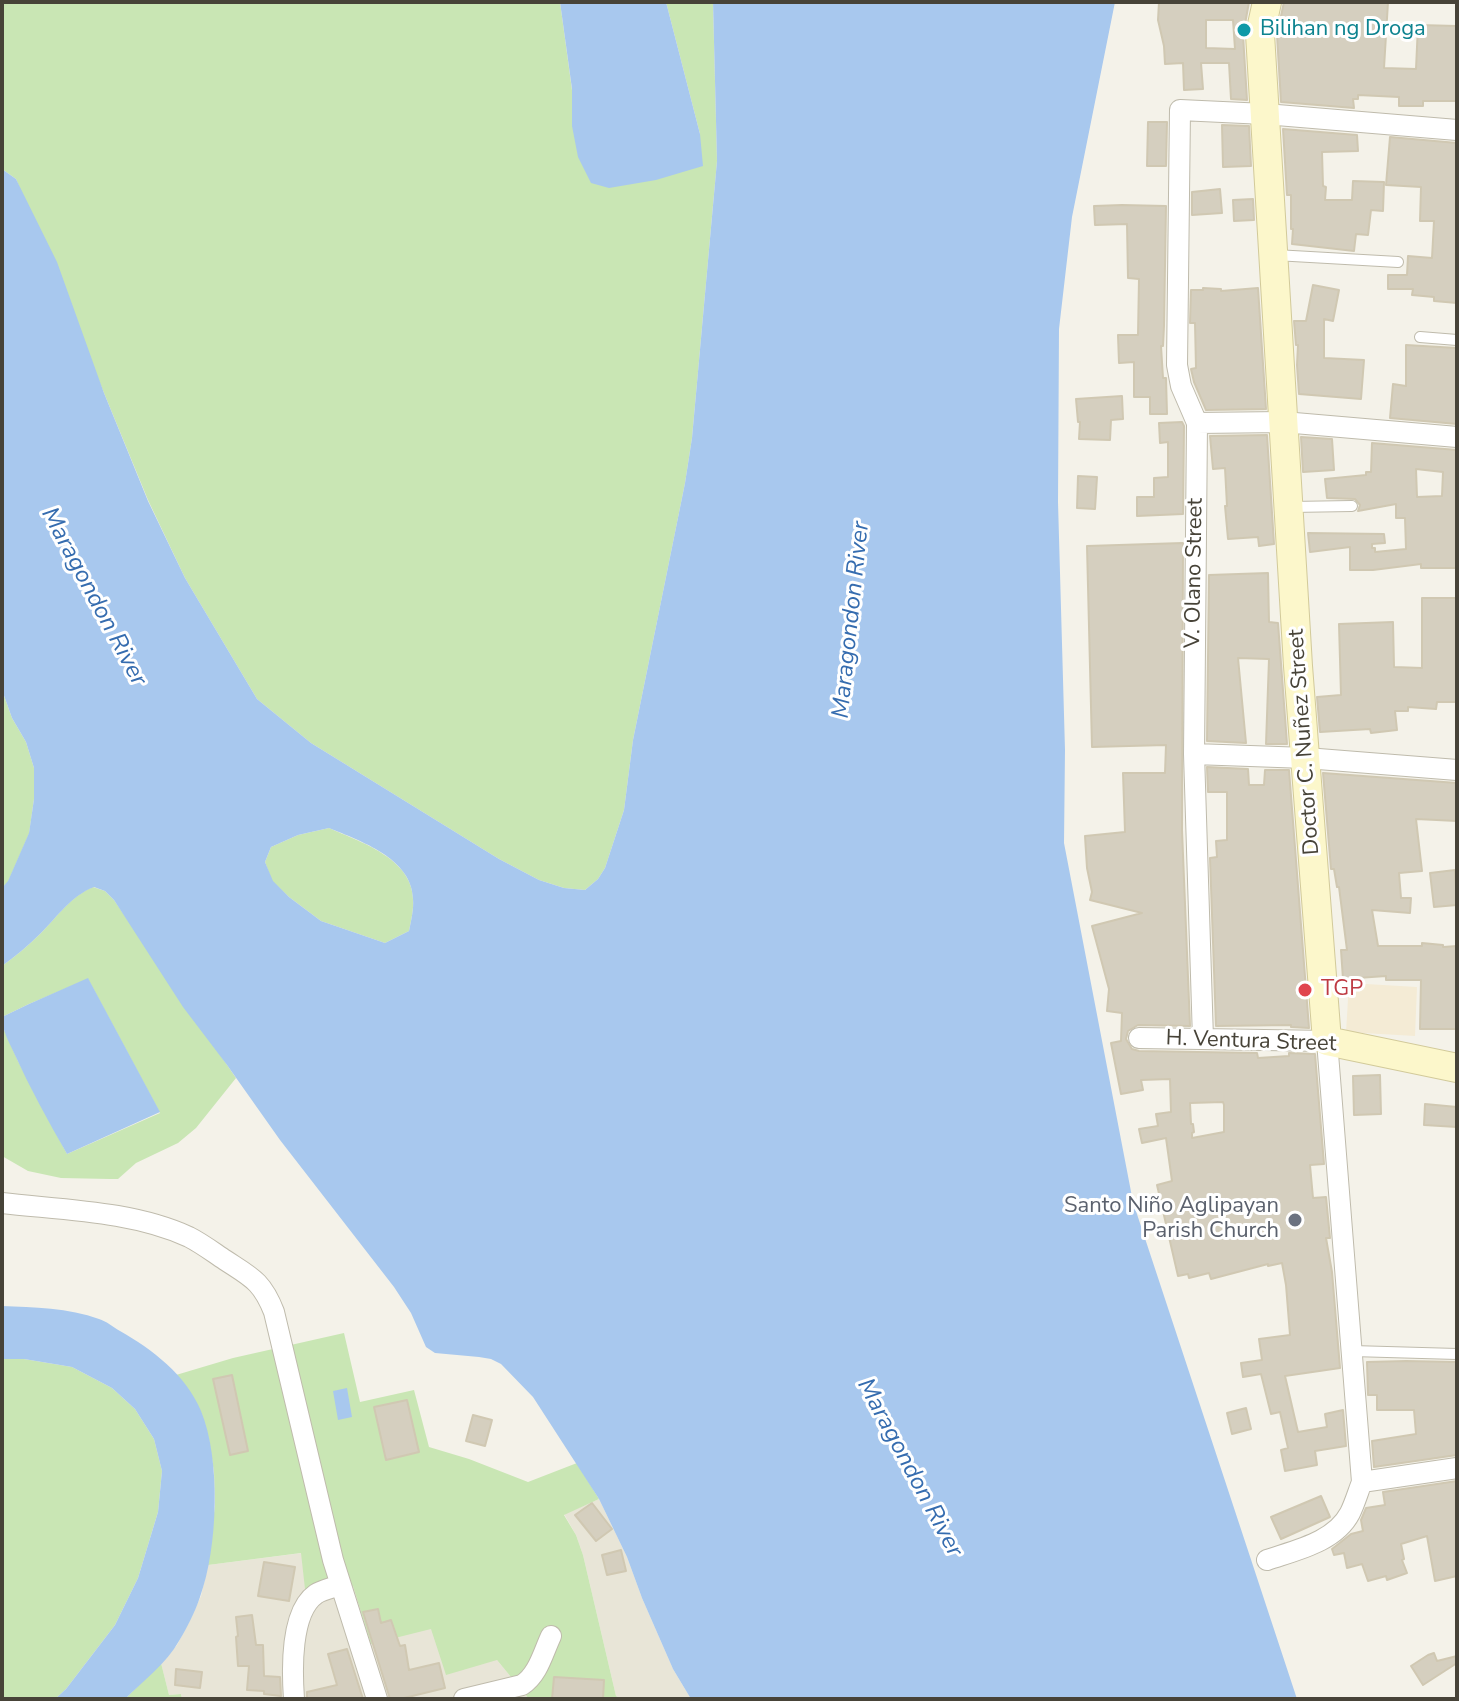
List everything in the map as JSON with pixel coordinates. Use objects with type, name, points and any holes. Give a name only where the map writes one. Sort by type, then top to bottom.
[{"type":"main road","name":"Doctor C. Nuñez Street","points":[[1267,2],[1260,34],[1283,422],[1327,1041]]},
{"type":"main road","name":"H. Ventura Street","points":[[1327,1041],[1457,1068]]},
{"type":"street","name":"V. Olano Street","points":[[1203,1039],[1194,754],[1197,423],[1181,386],[1177,365],[1180,110],[1265,114]]},
{"type":"street","points":[[1265,114],[1457,130]]},
{"type":"street","points":[[1197,423],[1283,422],[1457,437]]},
{"type":"street","points":[[1194,754],[1306,758],[1457,770]]},
{"type":"street","name":"H. Ventura Street","points":[[1139,1038],[1327,1041]]},
{"type":"street","name":"Doctor C. Nuñez Street","points":[[1327,1041],[1362,1482]]},
{"type":"street","points":[[2,1203],[137,1219],[167,1228],[192,1238],[258,1282],[274,1312],[340,1585],[377,1699]]},
{"type":"street","points":[[1267,1560],[1313,1544],[1334,1532],[1350,1514],[1362,1482],[1457,1468]]},
{"type":"street","points":[[294,1699],[293,1661],[300,1617],[315,1594],[340,1585]]},
{"type":"street","points":[[464,1699],[527,1682],[533,1676],[551,1636]]},
{"type":"lane","points":[[1273,255],[1398,262]]},
{"type":"lane","points":[[1420,337],[1457,340]]},
{"type":"lane","points":[[1289,507],[1352,506]]},
{"type":"lane","points":[[1352,1351],[1457,1354]]},
{"type":"shaded area","points":[[1349,983],[1417,987],[1415,1036],[1346,1032]]},
{"type":"shaded area","points":[[599,1499],[627,1557],[673,1669],[691,1699],[621,1699],[616,1696],[583,1555],[564,1514]]},
{"type":"shaded area","points":[[302,1553],[353,1586],[497,1660],[529,1699],[182,1699],[181,1694],[169,1695],[161,1663],[177,1645],[189,1622],[201,1596],[208,1565]]},
{"type":"green space","points":[[2,2],[560,2],[572,90],[572,126],[700,134],[666,2],[713,2],[717,161],[692,438],[633,740],[624,810],[605,868],[585,890],[564,888],[539,880],[499,859],[311,743],[257,699],[185,578],[148,500],[16,179],[2,169]]},
{"type":"green space","points":[[2,690],[12,718],[26,742],[34,768],[34,799],[29,834],[8,882],[2,888]]},
{"type":"green space","points":[[329,828],[382,853],[404,873],[413,899],[409,931],[385,943],[321,921],[272,881],[265,862],[271,847],[298,835]]},
{"type":"green space","points":[[93,887],[105,891],[114,900],[236,1078],[196,1128],[178,1143],[136,1163],[118,1179],[61,1178],[28,1171],[2,1156],[2,1025],[67,1154],[160,1113],[88,979],[2,1017],[2,966],[32,942],[71,901]]},
{"type":"green space","points":[[344,1333],[360,1402],[414,1390],[429,1447],[528,1482],[577,1463],[599,1499],[564,1515],[583,1555],[616,1696],[621,1699],[529,1699],[497,1660],[446,1675],[431,1629],[371,1644],[353,1586],[306,1598],[301,1553],[208,1565],[215,1505],[209,1440],[185,1385],[176,1375],[233,1358]]},
{"type":"green space","points":[[2,1359],[24,1359],[72,1367],[112,1388],[135,1409],[154,1439],[162,1471],[158,1512],[138,1578],[115,1625],[55,1699],[2,1699]]},
{"type":"green space","points":[[161,1663],[169,1695],[181,1694],[182,1699],[125,1699]]},
{"type":"water","points":[[560,2],[666,2],[700,134],[703,166],[656,180],[609,188],[591,183],[578,157],[572,126],[572,89]]},
{"type":"water","name":"Maragondon River","points":[[713,2],[1115,2],[1072,217],[1059,329],[1058,502],[1065,750],[1064,843],[1133,1202],[1297,1699],[691,1699],[673,1669],[627,1557],[599,1499],[533,1397],[501,1364],[491,1359],[435,1353],[426,1347],[411,1313],[394,1287],[280,1140],[183,1007],[114,900],[105,891],[94,887],[86,891],[2,966],[2,888],[29,833],[34,768],[26,742],[12,718],[2,690],[2,169],[16,179],[57,262],[104,393],[148,501],[185,578],[257,699],[311,743],[499,859],[539,880],[564,888],[585,890],[605,868],[624,810],[633,740],[685,483],[692,438],[717,161]],"holes":[[[329,828],[369,845],[404,872],[413,899],[409,931],[385,943],[321,921],[273,881],[265,862],[271,847],[298,835]]]},
{"type":"water","points":[[88,978],[160,1112],[67,1154],[20,1066],[6,1036],[2,1017]]},
{"type":"water","points":[[2,1306],[63,1310],[102,1320],[167,1364],[187,1386],[201,1411],[212,1453],[215,1504],[206,1577],[188,1625],[174,1649],[125,1699],[55,1699],[115,1625],[138,1578],[158,1512],[162,1471],[154,1439],[135,1409],[112,1388],[72,1367],[24,1359],[2,1359]]},
{"type":"water","points":[[347,1388],[352,1417],[338,1420],[333,1391]]},
{"type":"building","points":[[1159,2],[1249,2],[1243,35],[1247,100],[1231,99],[1229,63],[1201,63],[1203,89],[1184,90],[1183,63],[1165,64],[1158,20]],"holes":[[[1206,20],[1233,20],[1235,49],[1206,48]]]},
{"type":"building","points":[[1284,2],[1388,2],[1384,68],[1416,69],[1418,25],[1457,26],[1457,101],[1423,101],[1423,106],[1399,106],[1399,97],[1358,95],[1358,99],[1353,99],[1354,108],[1281,102],[1277,35]]},
{"type":"building","points":[[1148,122],[1167,122],[1166,166],[1147,166]]},
{"type":"building","points":[[1222,125],[1249,126],[1251,166],[1223,167]]},
{"type":"building","points":[[1283,129],[1357,135],[1358,151],[1322,152],[1325,200],[1352,200],[1353,181],[1384,182],[1383,211],[1371,210],[1368,235],[1356,234],[1354,251],[1292,244],[1291,195],[1287,195]]},
{"type":"building","points":[[1390,137],[1457,143],[1457,303],[1412,295],[1413,289],[1388,289],[1388,275],[1407,275],[1408,256],[1432,258],[1434,221],[1420,221],[1421,187],[1386,185]]},
{"type":"building","points":[[1220,189],[1222,213],[1192,215],[1192,192]]},
{"type":"building","points":[[1253,199],[1254,220],[1234,221],[1233,200]]},
{"type":"building","points":[[1094,206],[1166,206],[1161,346],[1167,414],[1150,414],[1150,397],[1134,397],[1134,362],[1119,363],[1118,335],[1138,335],[1139,279],[1128,278],[1127,224],[1095,225]]},
{"type":"building","points":[[1313,285],[1339,290],[1333,321],[1324,319],[1324,358],[1364,360],[1361,399],[1299,394],[1294,321],[1306,321]]},
{"type":"building","points":[[1258,288],[1266,409],[1206,410],[1191,369],[1196,368],[1195,323],[1190,323],[1191,290],[1221,291]]},
{"type":"building","points":[[1406,345],[1457,348],[1457,424],[1390,418],[1393,384],[1406,386]]},
{"type":"building","points":[[1122,396],[1123,419],[1111,420],[1110,440],[1079,439],[1076,399]]},
{"type":"building","points":[[1182,422],[1183,514],[1137,516],[1137,497],[1154,497],[1154,478],[1168,477],[1168,442],[1160,443],[1159,423]]},
{"type":"building","points":[[1267,435],[1274,544],[1259,546],[1258,537],[1228,539],[1225,468],[1213,469],[1210,436]]},
{"type":"building","points":[[1301,437],[1332,439],[1334,470],[1303,472]]},
{"type":"building","points":[[1372,443],[1457,450],[1457,568],[1421,568],[1421,564],[1350,570],[1350,547],[1310,552],[1308,533],[1384,534],[1385,543],[1372,544],[1375,552],[1406,549],[1405,518],[1396,518],[1396,504],[1358,511],[1360,505],[1355,499],[1327,498],[1325,479],[1371,472]],"holes":[[[1416,469],[1443,472],[1442,496],[1417,497]]]},
{"type":"building","points":[[1078,476],[1097,477],[1095,509],[1077,508]]},
{"type":"building","points":[[1183,543],[1182,830],[1190,1026],[1138,1025],[1128,1031],[1126,1039],[1132,1049],[1139,1051],[1257,1053],[1258,1058],[1289,1056],[1289,1053],[1315,1054],[1324,1164],[1310,1165],[1313,1198],[1326,1197],[1330,1238],[1326,1238],[1340,1368],[1285,1376],[1298,1432],[1327,1427],[1325,1414],[1343,1410],[1346,1446],[1315,1451],[1317,1465],[1285,1471],[1281,1450],[1288,1448],[1280,1412],[1271,1414],[1261,1374],[1243,1377],[1241,1363],[1262,1360],[1259,1339],[1290,1335],[1282,1263],[1211,1279],[1209,1273],[1189,1278],[1188,1274],[1178,1276],[1157,1185],[1172,1181],[1166,1138],[1142,1143],[1139,1129],[1158,1126],[1156,1114],[1171,1112],[1170,1079],[1141,1080],[1143,1090],[1121,1094],[1111,1043],[1121,1041],[1122,1013],[1107,1011],[1109,989],[1092,926],[1142,913],[1090,900],[1092,892],[1085,836],[1125,832],[1123,773],[1165,773],[1166,745],[1092,747],[1087,546]],"holes":[[[1223,1102],[1224,1132],[1192,1138],[1190,1103]]]},
{"type":"building","points":[[1268,573],[1269,622],[1278,623],[1287,744],[1266,744],[1269,659],[1238,658],[1246,743],[1207,741],[1209,575]]},
{"type":"building","points":[[1422,598],[1457,598],[1457,702],[1437,702],[1436,709],[1408,707],[1408,711],[1395,711],[1397,730],[1320,732],[1317,697],[1341,695],[1339,624],[1393,622],[1394,667],[1422,668]]},
{"type":"building","points":[[1207,767],[1248,769],[1249,785],[1264,785],[1265,770],[1289,770],[1309,1028],[1291,1025],[1216,1026],[1210,858],[1217,857],[1216,841],[1227,840],[1227,792],[1208,792]]},
{"type":"building","points":[[1323,773],[1457,783],[1457,821],[1416,819],[1422,871],[1399,873],[1401,898],[1411,898],[1410,913],[1372,910],[1378,946],[1422,946],[1422,943],[1457,946],[1457,1029],[1420,1029],[1421,980],[1386,980],[1386,976],[1343,979],[1341,950],[1347,950],[1339,887],[1334,869],[1331,869]]},
{"type":"building","points":[[1455,870],[1457,905],[1434,907],[1430,873]]},
{"type":"building","points":[[1380,1075],[1381,1114],[1354,1115],[1353,1076]]},
{"type":"building","points":[[1425,1104],[1457,1107],[1457,1127],[1424,1125]]},
{"type":"building","points":[[1367,1362],[1457,1362],[1457,1455],[1374,1467],[1372,1441],[1416,1434],[1414,1410],[1377,1410],[1377,1395],[1368,1395]]},
{"type":"building","points":[[232,1375],[248,1451],[230,1455],[213,1379]]},
{"type":"building","points":[[407,1400],[419,1452],[386,1460],[374,1407]]},
{"type":"building","points":[[1246,1408],[1251,1429],[1232,1434],[1227,1413]]},
{"type":"building","points":[[473,1415],[492,1420],[485,1446],[466,1441]]},
{"type":"building","points":[[1457,1481],[1457,1576],[1435,1581],[1427,1536],[1401,1544],[1407,1573],[1387,1580],[1386,1576],[1368,1581],[1362,1564],[1347,1568],[1344,1553],[1334,1555],[1332,1549],[1351,1534],[1363,1531],[1361,1520],[1366,1508],[1385,1505],[1383,1492]]},
{"type":"building","points":[[1321,1496],[1330,1517],[1281,1539],[1271,1517]]},
{"type":"building","points":[[592,1503],[612,1529],[596,1541],[575,1515]]},
{"type":"building","points":[[621,1550],[626,1571],[607,1575],[602,1555]]},
{"type":"building","points":[[264,1562],[295,1567],[289,1601],[258,1596]]},
{"type":"building","points":[[378,1609],[381,1623],[391,1620],[400,1646],[405,1645],[409,1670],[439,1663],[445,1688],[390,1699],[363,1612]]},
{"type":"building","points":[[252,1615],[256,1645],[263,1645],[264,1676],[280,1677],[281,1696],[247,1690],[249,1666],[238,1666],[236,1617]]},
{"type":"building","points":[[347,1649],[363,1699],[307,1699],[307,1692],[337,1685],[328,1654]]},
{"type":"building","points":[[1434,1653],[1437,1661],[1457,1656],[1457,1663],[1423,1685],[1411,1666]]},
{"type":"building","points":[[176,1669],[202,1672],[200,1688],[175,1685]]},
{"type":"building","points":[[554,1677],[604,1680],[603,1699],[552,1699]]},
{"type":"place","name":"Bilihan ng Droga","points":[[1244,30]]},
{"type":"place","name":"TGP","points":[[1305,990]]},
{"type":"place","name":"Santo Niño Aglipayan Parish Church","points":[[1295,1220]]}]
